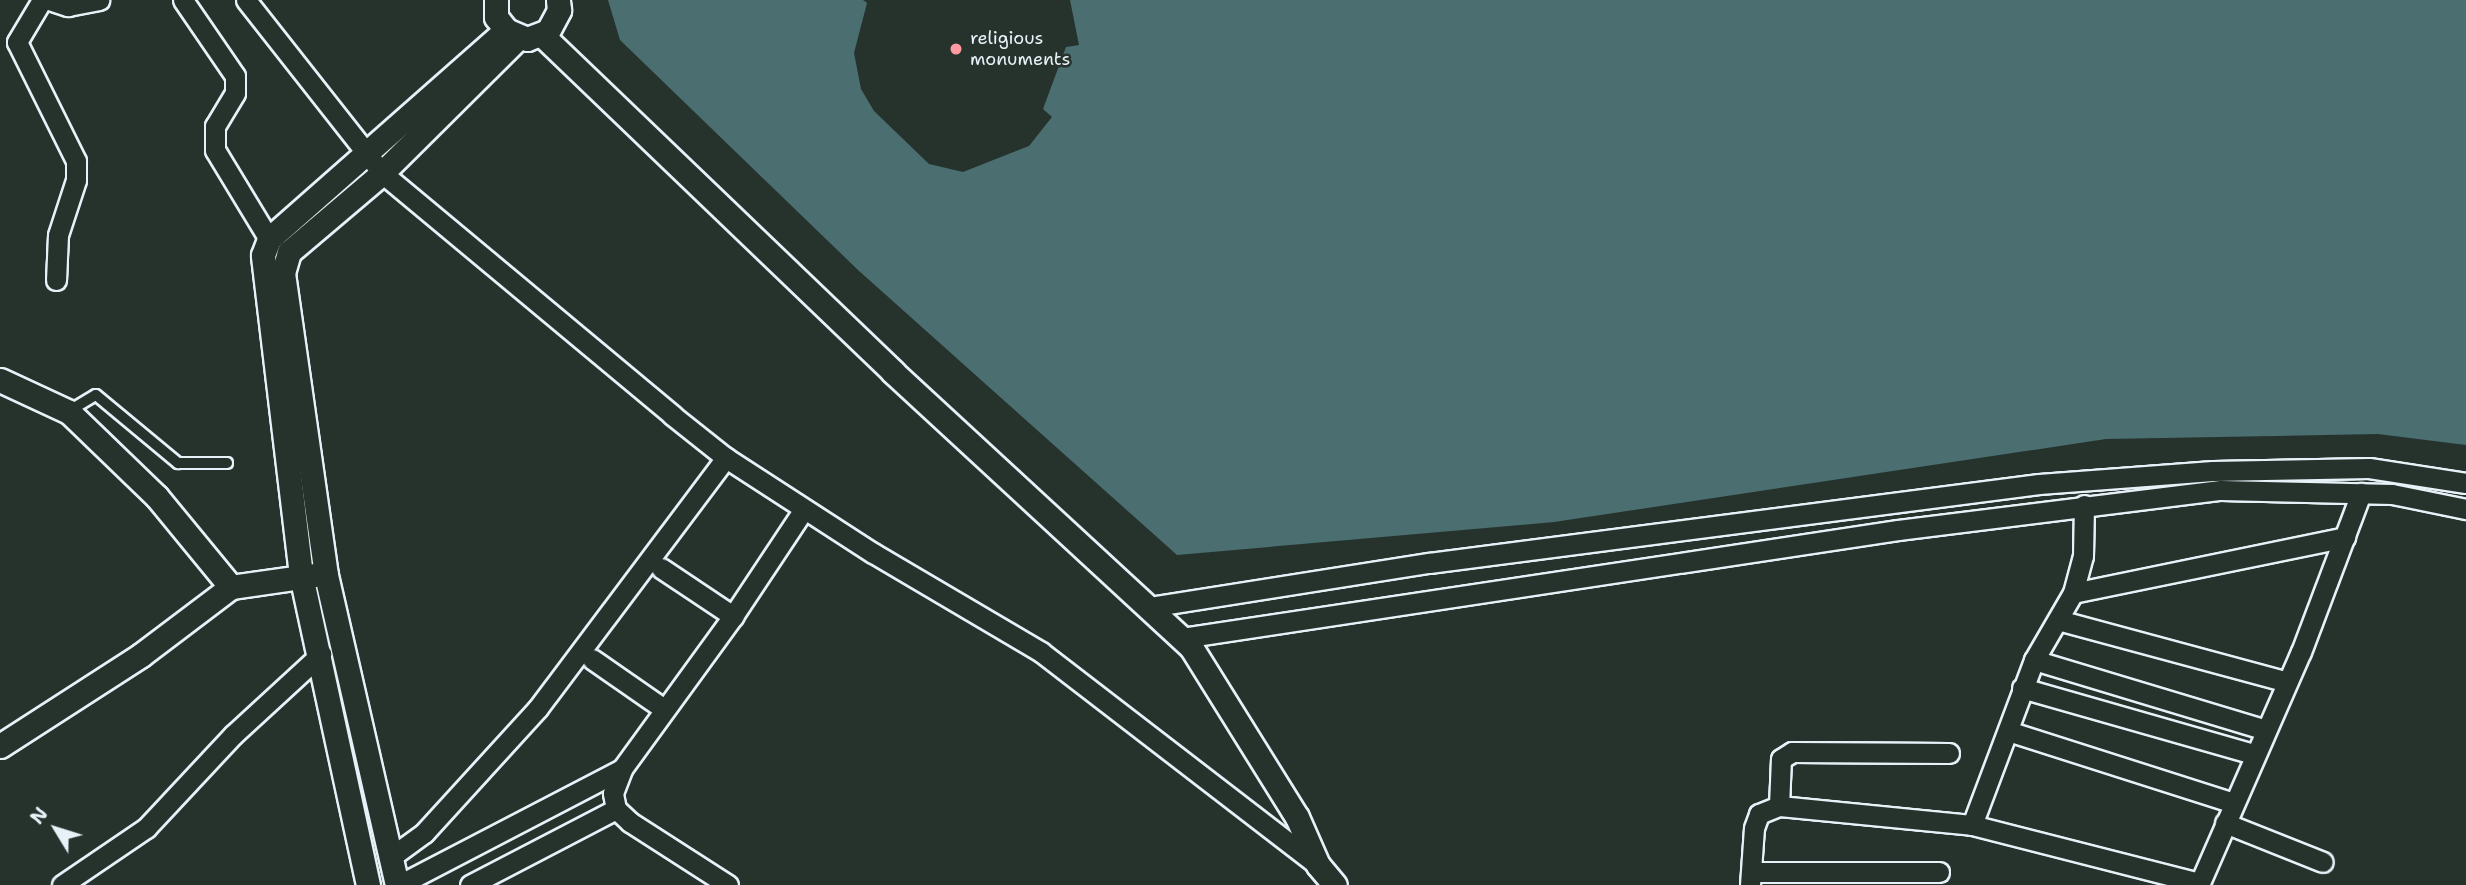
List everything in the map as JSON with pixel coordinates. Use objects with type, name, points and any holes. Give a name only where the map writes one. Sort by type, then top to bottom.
[{"type":"street","points":[[42,0],[18,42],[76,161],[76,180],[58,234],[56,280]]},
{"type":"street","points":[[49,0],[68,6],[99,0]]},
{"type":"street","points":[[183,0],[235,76],[235,93],[215,126],[215,150],[269,239]]},
{"type":"street","points":[[246,0],[383,173],[726,458],[804,509],[1041,652],[1318,865],[1335,885]]},
{"type":"street","points":[[496,0],[496,16],[512,34]]},
{"type":"street","points":[[543,36],[555,22],[558,0]]},
{"type":"street","points":[[512,34],[383,173],[289,252],[283,273],[326,575],[398,885],[622,768]]},
{"type":"street","points":[[368,885],[321,654],[301,575],[263,272],[269,239],[512,34],[543,36],[893,372],[1182,638],[1297,817],[1318,865]]},
{"type":"street","points":[[0,380],[69,412],[157,497],[231,587]]},
{"type":"street","points":[[391,857],[424,833],[538,708],[726,458]]},
{"type":"street","points":[[1150,607],[1429,563],[2039,484],[2213,471],[2369,468],[2466,483]]},
{"type":"street","points":[[1182,638],[1846,538],[2084,505],[2221,490],[2392,494],[2466,509]]},
{"type":"street","points":[[1939,872],[1751,878],[1754,828],[1759,814],[1779,806],[1972,825],[2199,884],[2287,682],[2361,493]]},
{"type":"street","points":[[1972,825],[2034,660],[2073,593],[2083,556],[2084,505]]},
{"type":"street","points":[[728,885],[616,809],[613,793],[622,768],[733,616],[804,509]]},
{"type":"street","points":[[1844,509],[1846,538]]},
{"type":"street","points":[[2073,593],[2345,537]]},
{"type":"street","points":[[661,568],[733,616]]},
{"type":"street","points":[[0,747],[141,655],[231,587],[301,575],[326,575]]},
{"type":"street","points":[[2058,620],[2287,682]]},
{"type":"street","points":[[62,885],[146,828],[233,735],[321,654]]},
{"type":"street","points":[[592,659],[664,709]]},
{"type":"street","points":[[2034,660],[2266,730]]},
{"type":"street","points":[[2022,688],[2254,754]]},
{"type":"street","points":[[2008,731],[2234,803]]},
{"type":"street","points":[[1779,806],[1781,759],[1792,752],[1949,753]]},
{"type":"street","points":[[470,885],[616,809]]},
{"type":"street","points":[[2225,823],[2323,862]]},
{"type":"lane","points":[[69,412],[96,395],[178,463],[227,463]]},
{"type":"water","points":[[608,0],[863,0],[867,3],[854,53],[861,89],[874,111],[929,164],[963,172],[1029,146],[1052,117],[1043,109],[1066,47],[1079,45],[1070,0],[2466,0],[2466,445],[2378,434],[2106,439],[1554,522],[1177,555],[858,270],[620,40]]},
{"type":"place","name":"religious monuments","points":[[956,49]]}]
